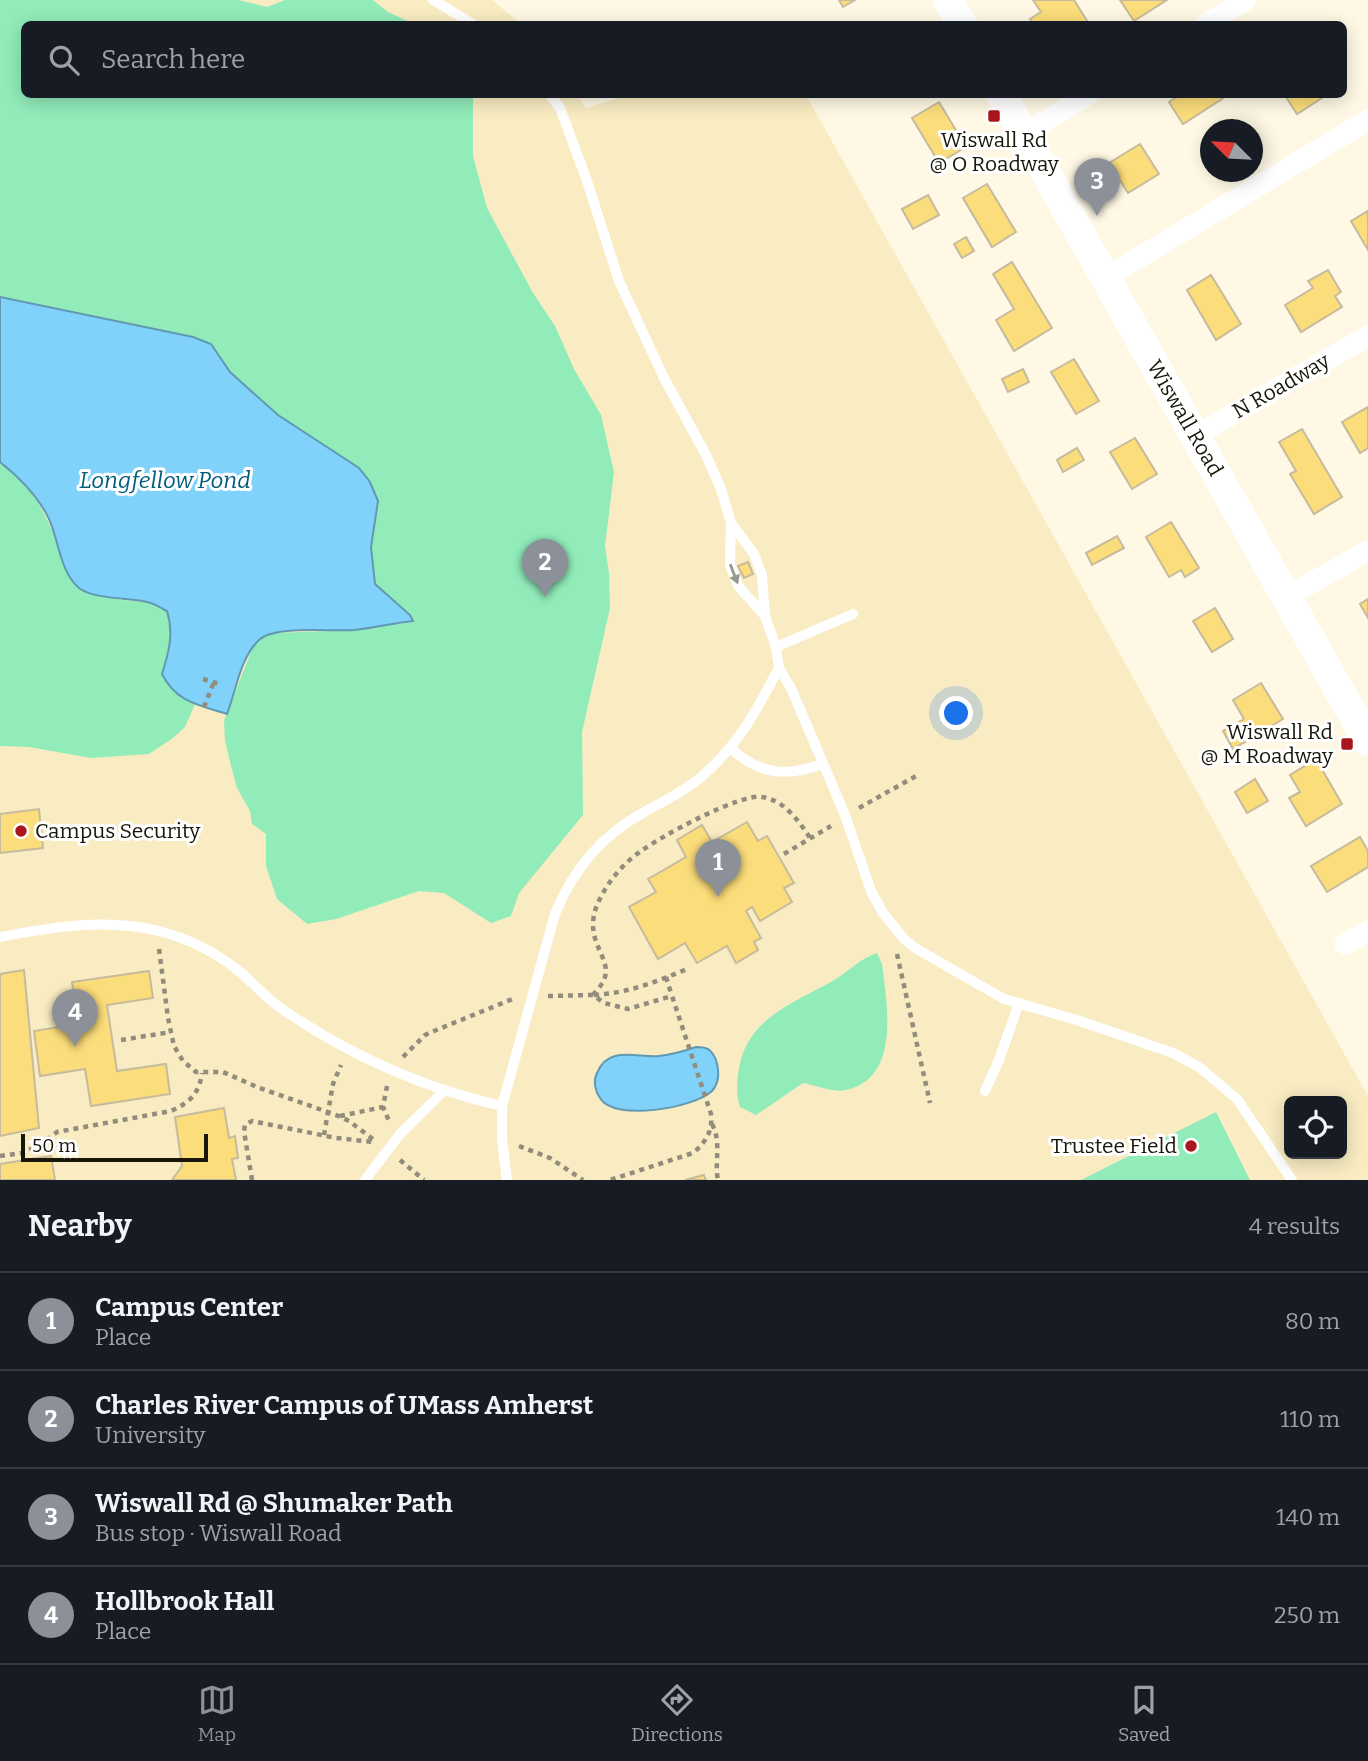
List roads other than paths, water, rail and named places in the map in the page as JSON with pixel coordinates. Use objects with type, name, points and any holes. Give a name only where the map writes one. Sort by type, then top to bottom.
[{"type":"street","points":[[948,0],[960,21]]},
{"type":"street","points":[[1211,21],[1247,0]]},
{"type":"street","name":"Wiswall Road","points":[[1004,98],[1368,741]]},
{"type":"street","points":[[1024,134],[1082,98]]},
{"type":"street","points":[[1105,278],[1368,120]]},
{"type":"street","name":"N Roadway","points":[[1195,436],[1368,336]]},
{"type":"street","points":[[1286,597],[1368,551]]},
{"type":"street","points":[[1345,944],[1368,932]]},
{"type":"lane","points":[[433,0],[468,21]]},
{"type":"lane","points":[[553,98],[560,108],[586,178],[620,281],[664,377],[721,489],[731,523],[730,565],[739,587],[765,616]]},
{"type":"lane","points":[[731,523],[754,554],[762,575],[765,616],[776,647],[779,668],[791,688],[845,816],[872,891],[883,913],[899,934],[915,948],[1004,999],[1173,1053],[1199,1067],[1237,1099],[1292,1180]]},
{"type":"lane","points":[[776,647],[853,614]]},
{"type":"lane","points":[[506,1180],[502,1106],[555,914],[576,871],[612,832],[698,779],[730,748],[754,716],[779,668]]},
{"type":"lane","points":[[730,748],[743,760],[768,771],[797,772],[823,764]]},
{"type":"lane","points":[[0,937],[68,926],[94,925],[130,925],[162,932],[218,956],[277,1005],[350,1050],[444,1091],[502,1106]]},
{"type":"lane","points":[[985,1091],[1019,1003]]},
{"type":"lane","points":[[365,1180],[387,1150],[444,1091]]},
{"type":"water","name":"Longfellow Pond","points":[[0,297],[193,337],[211,344],[230,372],[278,415],[359,468],[370,482],[378,501],[371,547],[375,584],[410,615],[413,621],[354,630],[290,631],[266,635],[247,656],[227,714],[181,697],[162,674],[170,642],[167,611],[150,603],[102,596],[79,588],[68,574],[49,519],[40,503],[15,474],[0,462]]},
{"type":"water","points":[[696,1047],[711,1051],[718,1068],[715,1087],[703,1097],[672,1107],[637,1111],[608,1105],[598,1095],[596,1076],[608,1059],[624,1055],[664,1055]]},
{"type":"place","name":"Wiswall Rd @ O Roadway","points":[[994,116]]},
{"type":"place","name":"Wiswall Rd @ Shumaker Path","points":[[1097,216]]},
{"type":"place","name":"Charles River Campus of UMass Amherst","points":[[545,597]]},
{"type":"place","name":"Wiswall Rd @ M Roadway","points":[[1347,744]]},
{"type":"place","name":"Campus Security","points":[[21,831]]},
{"type":"place","name":"Campus Center","points":[[718,897]]},
{"type":"place","name":"Hollbrook Hall","points":[[75,1047]]},
{"type":"place","name":"Trustee Field","points":[[1191,1146]]}]
